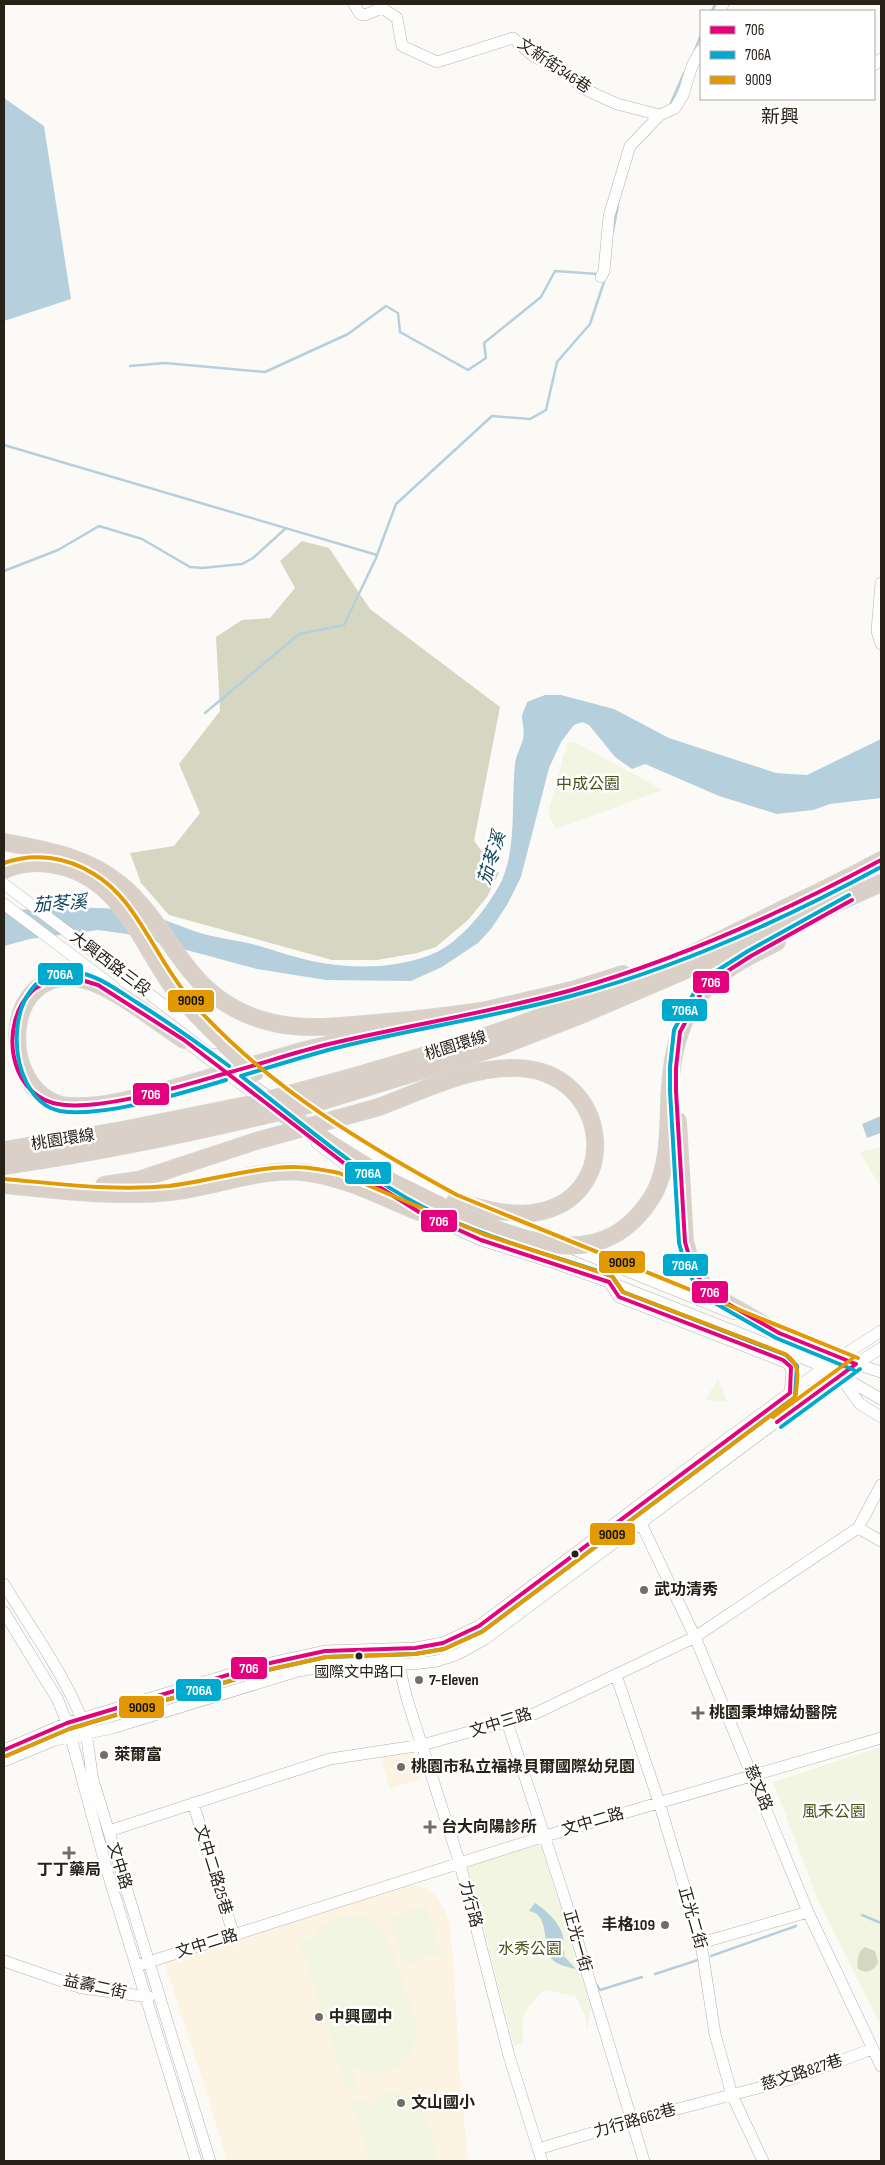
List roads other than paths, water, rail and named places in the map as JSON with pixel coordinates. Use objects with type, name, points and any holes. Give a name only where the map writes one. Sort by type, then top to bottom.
[{"type":"highway","points":[[4,842],[65,855],[93,866],[106,874],[136,900],[193,976],[222,1001],[266,1021],[303,1026],[416,1020],[488,1010]]},
{"type":"highway","name":"桃園環線","points":[[4,1166],[166,1138],[265,1107],[304,1090],[378,1070],[511,1028],[582,1002],[640,977],[733,934],[881,860]]},
{"type":"highway","points":[[4,870],[23,864],[51,864],[64,867],[92,879],[104,888],[128,917],[182,1000],[256,1074]]},
{"type":"highway","points":[[265,1107],[392,1181],[453,1206],[495,1229],[531,1242],[564,1247],[582,1246],[605,1239],[629,1226],[643,1211],[655,1192],[666,1161],[672,1063],[680,1032],[700,995],[712,981],[803,923],[878,885]]},
{"type":"highway","name":"桃園環線","points":[[4,1150],[265,1107],[320,1102],[499,1047],[803,923]]},
{"type":"highway","points":[[184,1040],[98,985],[86,980],[65,978],[46,983],[28,995],[13,1014],[8,1029],[7,1043],[12,1067],[24,1084],[40,1098],[63,1105],[107,1102],[181,1086],[304,1050],[488,1010],[608,979],[733,934]]},
{"type":"highway","points":[[680,1032],[676,1068],[676,1091],[683,1226],[688,1258],[699,1279],[716,1297],[779,1333]]},
{"type":"highway","points":[[24,1187],[101,1186],[138,1180],[256,1140],[379,1107],[460,1077],[503,1068],[518,1068],[546,1074],[570,1087],[582,1099],[592,1122],[596,1150],[585,1181],[574,1194],[547,1210],[532,1213],[512,1213],[453,1206]]},
{"type":"highway","points":[[4,1185],[79,1193],[142,1194],[171,1192],[271,1173],[306,1172],[338,1179],[419,1212]]},
{"type":"street","name":"文新街346巷","points":[[354,4],[360,14],[365,15],[382,8],[398,18],[402,46],[437,62],[513,38],[534,56],[570,75],[582,88],[617,104],[665,112]]},
{"type":"street","points":[[602,274],[609,216],[630,149],[665,112],[675,108],[683,94],[692,66],[700,52]]},
{"type":"street","points":[[881,583],[876,631],[881,644]]},
{"type":"street","name":"大興西路三段","points":[[4,884],[256,1074],[368,1153],[453,1206],[840,1358],[881,1372]]},
{"type":"street","name":"大興西路三段","points":[[4,904],[184,1040],[265,1107],[354,1170],[419,1212],[481,1240],[555,1262],[825,1367],[881,1399]]},
{"type":"street","points":[[609,1282],[619,1297],[784,1360],[792,1371],[790,1393]]},
{"type":"street","points":[[4,1750],[67,1723],[198,1683],[295,1657],[349,1649],[415,1648],[443,1643],[479,1626],[516,1596],[825,1367],[881,1331]]},
{"type":"street","points":[[4,1761],[50,1741],[70,1735],[112,1728],[298,1671],[341,1664],[398,1664],[437,1661],[458,1654],[485,1639],[839,1375],[881,1348]]},
{"type":"street","name":"大興西路三段","points":[[856,1364],[881,1378]]},
{"type":"street","name":"大興西路三段","points":[[839,1375],[860,1404],[881,1417]]},
{"type":"street","points":[[881,1485],[858,1528],[881,1541]]},
{"type":"street","name":"慈文路","points":[[634,1510],[695,1637],[808,1912],[881,2066]]},
{"type":"street","name":"文中三路","points":[[109,1830],[330,1760],[422,1745],[534,1714],[695,1637],[858,1528]]},
{"type":"street","name":"文中路","points":[[4,1584],[71,1695],[82,1719],[93,1780],[210,2161]]},
{"type":"street","name":"文中路","points":[[4,1612],[58,1700],[67,1723],[144,1996],[196,2161]]},
{"type":"street","name":"力行路","points":[[396,1648],[398,1664],[460,1864],[509,2056],[542,2161]]},
{"type":"street","name":"正光二街","points":[[616,1675],[659,1802],[702,1943],[715,2034],[732,2095],[763,2161]]},
{"type":"street","name":"正光一街","points":[[507,1722],[545,1836],[644,2161]]},
{"type":"street","name":"文中二路","points":[[136,1966],[545,1836],[881,1738]]},
{"type":"street","name":"文中二路25巷","points":[[192,1803],[234,1936]]},
{"type":"street","points":[[702,1943],[808,1912]]},
{"type":"street","name":"益壽二街","points":[[4,1961],[82,1988],[144,1996],[159,2000]]},
{"type":"street","name":"慈文路827巷","points":[[732,2095],[792,2080],[872,2049]]},
{"type":"street","name":"力行路662巷","points":[[538,2149],[632,2121],[732,2095]]},
{"type":"water","points":[[4,98],[44,126],[71,299],[4,321]]},
{"type":"water","points":[[545,695],[561,695],[614,709],[669,738],[776,773],[807,775],[881,739],[881,798],[830,804],[813,810],[777,814],[719,796],[645,764],[632,769],[615,757],[589,725],[582,722],[574,725],[561,742],[549,768],[521,877],[507,905],[491,929],[478,943],[442,967],[411,981],[326,980],[257,969],[127,934],[98,930],[30,939],[4,946],[4,910],[91,908],[143,913],[200,933],[252,944],[319,963],[342,966],[398,964],[437,952],[466,930],[483,911],[502,880],[507,867],[512,838],[515,764],[524,736],[522,716],[527,702]]},
{"type":"water","points":[[881,1116],[881,1133],[867,1138],[862,1124]]},
{"type":"water","points":[[535,1903],[556,1922],[563,1935],[562,1948],[565,1954],[563,1955],[576,1969],[559,1964],[551,1958],[548,1952],[543,1924],[536,1913],[529,1911]]},
{"type":"waterway","points":[[712,10],[715,4]]},
{"type":"waterway","points":[[695,50],[700,38]]},
{"type":"waterway","points":[[670,105],[684,73]]},
{"type":"waterway","points":[[613,231],[618,205]]},
{"type":"waterway","points":[[130,366],[165,363],[265,372],[348,334],[386,306],[398,313],[400,332],[468,370],[486,358],[484,343],[541,297],[555,271],[598,274]]},
{"type":"waterway","points":[[4,445],[377,555],[396,504],[492,416],[530,419],[546,410],[557,362],[590,324],[605,279]]},
{"type":"waterway","points":[[4,571],[58,550],[99,526],[142,539],[190,567],[202,568],[242,564],[253,558],[285,529]]},
{"type":"waterway","points":[[205,713],[299,634],[344,625],[377,556]]},
{"type":"waterway","points":[[862,1915],[881,1923]]},
{"type":"waterway","points":[[711,1956],[796,1926]]},
{"type":"waterway","points":[[655,1974],[698,1960]]},
{"type":"waterway","points":[[596,1984],[600,1990],[642,1977]]},
{"type":"place","name":"武功清秀","points":[[644,1590]]},
{"type":"place","name":"國際文中路口","points":[[359,1656]]},
{"type":"place","name":"7-Eleven","points":[[419,1680]]},
{"type":"place","name":"桃園秉坤婦幼醫院","points":[[698,1713]]},
{"type":"place","name":"萊爾富","points":[[104,1755]]},
{"type":"place","name":"桃園市私立福祿貝爾國際幼兒園","points":[[401,1767]]},
{"type":"place","name":"台大向陽診所","points":[[430,1827]]},
{"type":"place","name":"丁丁藥局","points":[[69,1853]]},
{"type":"place","name":"丰格109","points":[[665,1925]]},
{"type":"place","name":"中興國中","points":[[319,2017]]},
{"type":"place","name":"文山國小","points":[[401,2103]]},
{"type":"district","name":"新興","points":[[780,117]]},
{"type":"park label","name":"中成公園","points":[[588,784]]},
{"type":"park label","name":"風禾公園","points":[[834,1812]]},
{"type":"park label","name":"水秀公園","points":[[530,1949]]},
{"type":"water label","name":"茄苳溪","points":[[492,858]]},
{"type":"water label","name":"茄苳溪","points":[[60,904]]}]
